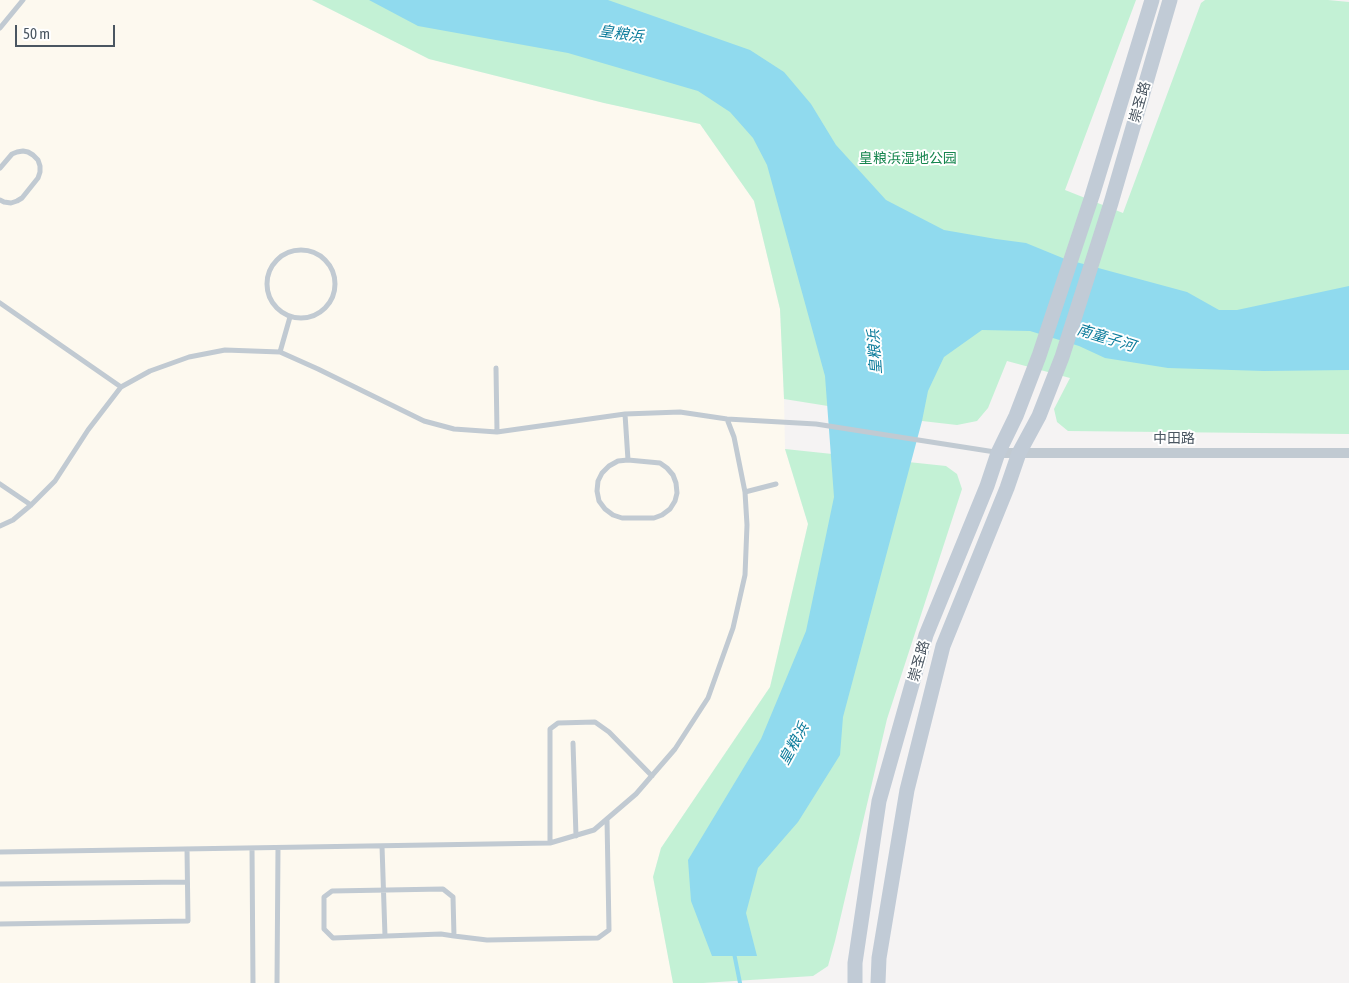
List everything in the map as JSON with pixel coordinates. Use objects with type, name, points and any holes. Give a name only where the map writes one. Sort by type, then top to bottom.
[{"type":"main road","name":"崇圣路","points":[[855,983],[855,963],[879,801],[926,635],[987,486],[998,453],[1016,416],[1039,356],[1092,196],[1152,0]]},
{"type":"main road","name":"崇圣路","points":[[878,983],[879,958],[907,790],[943,646],[1007,488],[1019,453],[1038,416],[1062,357],[1111,203],[1170,0]]},
{"type":"street","name":"中田路","points":[[998,453],[1349,453]]},
{"type":"lane","points":[[0,28],[23,0]]},
{"type":"lane","points":[[0,168],[12,154],[23,151],[34,155],[40,166],[38,178],[22,198],[17,202],[11,203],[0,200]]},
{"type":"lane","points":[[304,250],[315,253],[325,260],[332,269],[335,280],[330,302],[323,311],[313,316],[301,319],[290,317],[280,312],[270,299],[266,283],[269,272],[275,262],[283,255],[293,251],[304,250]]},
{"type":"lane","points":[[0,303],[121,386]]},
{"type":"lane","points":[[280,352],[290,317]]},
{"type":"lane","points":[[0,526],[13,520],[55,482],[88,430],[121,386],[150,371],[189,357],[225,350],[280,352],[424,421],[454,429],[497,432],[625,414],[680,412],[727,419],[816,424],[998,453]]},
{"type":"lane","points":[[496,368],[497,432]]},
{"type":"lane","points":[[625,414],[628,460]]},
{"type":"lane","points":[[0,852],[550,843],[594,830],[636,794],[675,749],[708,698],[733,628],[745,575],[747,525],[745,492],[734,437],[727,419]]},
{"type":"lane","points":[[628,460],[660,463],[673,475],[677,493],[675,501],[670,509],[662,515],[654,518],[622,518],[613,515],[599,501],[598,481],[602,473],[609,466],[628,460]]},
{"type":"lane","points":[[0,484],[31,505]]},
{"type":"lane","points":[[745,492],[776,484]]},
{"type":"lane","points":[[550,843],[550,729],[558,723],[595,722],[609,732],[652,776]]},
{"type":"lane","points":[[573,742],[576,836]]},
{"type":"lane","points":[[454,936],[453,897],[443,889],[332,891],[324,897],[324,929],[333,938],[441,934],[454,936],[487,940],[598,938],[608,930],[607,819]]},
{"type":"lane","points":[[382,846],[385,936]]},
{"type":"lane","points":[[252,848],[252,983]]},
{"type":"lane","points":[[277,983],[278,848]]},
{"type":"lane","points":[[0,924],[188,921],[187,849]]},
{"type":"lane","points":[[0,884],[187,882]]},
{"type":"shaded area","points":[[0,0],[312,0],[429,59],[604,103],[700,124],[754,201],[780,309],[785,449],[808,524],[770,687],[661,848],[653,877],[673,983],[0,983]]},
{"type":"green space","name":"皇粮浜湿地公园","points":[[312,0],[1136,0],[1065,190],[1123,213],[1201,3],[1205,0],[1328,0],[1349,2],[1349,434],[1068,431],[1057,422],[1054,409],[1070,378],[1007,361],[988,408],[977,421],[957,425],[784,399],[780,309],[754,201],[700,124],[604,103],[429,59]]},
{"type":"green space","points":[[785,449],[946,466],[957,474],[962,489],[887,719],[828,966],[813,976],[673,983],[653,877],[661,848],[770,687],[808,524]]},
{"type":"water","name":"南童子河","points":[[369,0],[608,0],[750,50],[784,72],[811,104],[836,145],[886,200],[944,230],[1026,243],[1065,259],[1187,292],[1219,310],[1237,310],[1349,286],[1349,370],[1264,371],[1168,368],[1105,358],[1079,346],[1030,331],[982,330],[944,357],[928,391],[922,421],[843,717],[840,755],[798,822],[758,868],[746,913],[757,956],[712,956],[691,901],[688,860],[761,739],[806,631],[834,497],[825,376],[767,165],[753,138],[730,112],[698,91],[568,53],[418,26]]},
{"type":"waterway","name":"皇粮浜","points":[[734,953],[740,983]]}]
